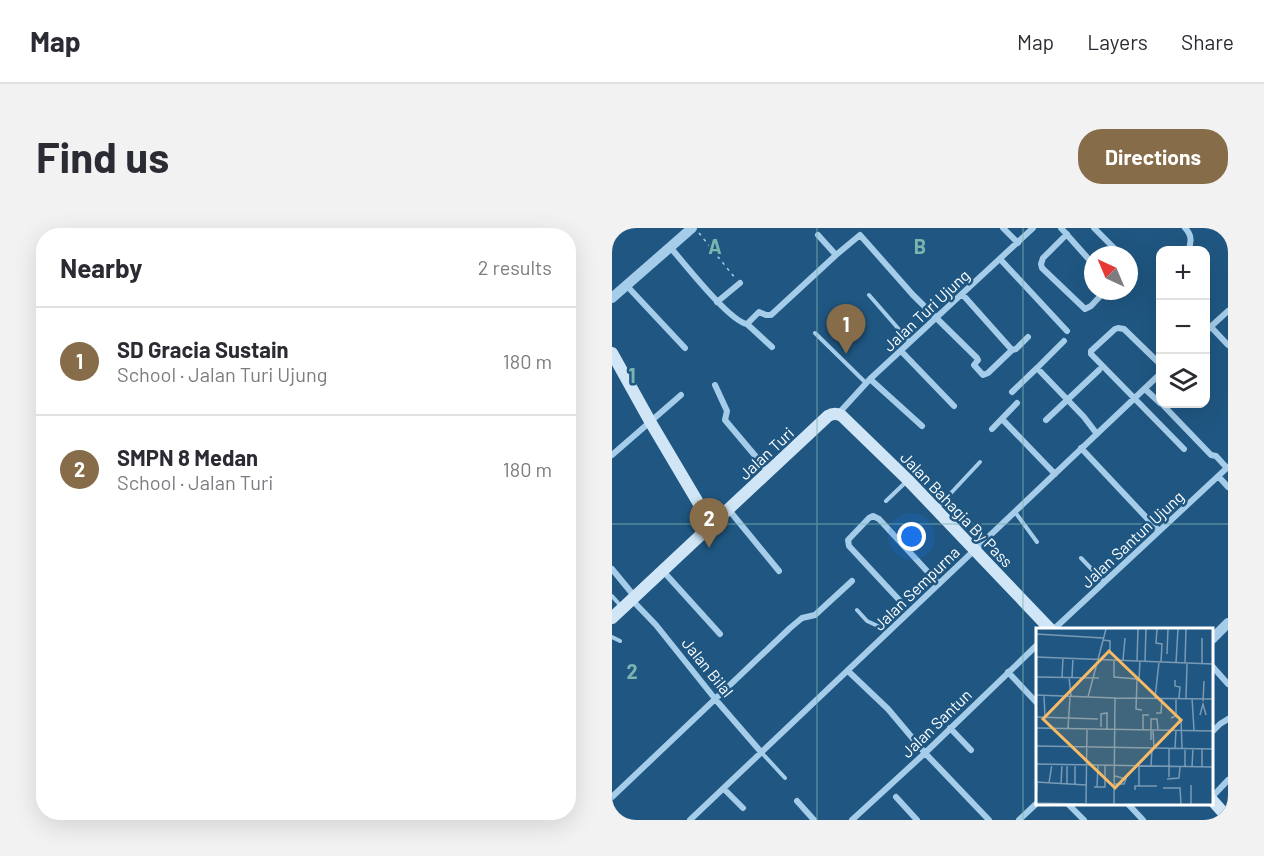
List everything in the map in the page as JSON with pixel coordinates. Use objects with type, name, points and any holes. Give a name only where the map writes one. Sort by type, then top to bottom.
[{"type":"main road","points":[[612,353],[712,526]]},
{"type":"main road","name":"Jalan Turi","points":[[612,618],[828,416],[838,414]]},
{"type":"main road","name":"Jalan Bahagia By Pass","points":[[838,414],[908,480],[1050,628]]},
{"type":"main road","points":[[1213,800],[1228,818]]},
{"type":"street","points":[[612,298],[691,228]]},
{"type":"street","points":[[1003,228],[1017,243]]},
{"type":"street","name":"Jalan Turi Ujung","points":[[838,414],[868,381],[1034,228]]},
{"type":"street","points":[[1061,228],[1084,254]]},
{"type":"street","points":[[1094,228],[1112,246]]},
{"type":"street","points":[[1185,228],[1191,236],[1190,246]]},
{"type":"street","points":[[818,234],[836,255]]},
{"type":"street","points":[[1067,234],[1043,258],[1042,268],[1085,309],[1097,300]]},
{"type":"street","points":[[747,324],[759,312],[771,315],[860,235],[913,295],[977,358],[974,365],[982,375],[1028,337]]},
{"type":"street","points":[[670,247],[717,302],[740,322],[747,324],[772,347]]},
{"type":"street","points":[[1000,259],[1067,331]]},
{"type":"street","points":[[717,302],[740,283]]},
{"type":"street","points":[[627,286],[685,348]]},
{"type":"street","points":[[963,295],[1012,350]]},
{"type":"street","points":[[1210,327],[1228,311]]},
{"type":"street","points":[[1156,359],[1121,328],[1115,329],[1092,350],[1091,354],[1184,449]]},
{"type":"street","points":[[1210,331],[1228,345]]},
{"type":"street","points":[[1012,392],[1065,341]]},
{"type":"street","points":[[901,351],[954,406]]},
{"type":"street","points":[[1037,368],[1084,417],[1097,434]]},
{"type":"street","points":[[1046,420],[1099,370]]},
{"type":"street","name":"Jalan Sempurna","points":[[690,820],[888,634],[906,607],[939,584],[1156,380]]},
{"type":"street","points":[[868,381],[922,426]]},
{"type":"street","points":[[715,385],[727,411],[725,420],[769,472]]},
{"type":"street","points":[[1146,389],[1156,398]]},
{"type":"street","points":[[612,455],[681,395]]},
{"type":"street","points":[[992,429],[1017,403]]},
{"type":"street","points":[[1166,408],[1211,455],[1216,456],[1228,468]]},
{"type":"street","points":[[1002,419],[1055,474]]},
{"type":"street","points":[[1081,448],[1159,531]]},
{"type":"street","name":"Jalan Santun Ujung","points":[[1054,628],[1228,468]]},
{"type":"street","points":[[1219,477],[1228,487]]},
{"type":"street","points":[[729,510],[779,571]]},
{"type":"street","points":[[906,607],[849,546],[848,540],[873,516],[879,519],[939,584]]},
{"type":"street","name":"Jalan Bilal","points":[[612,569],[630,602],[656,625],[761,752]]},
{"type":"street","points":[[663,571],[720,634]]},
{"type":"street","points":[[612,797],[790,628],[802,618],[815,615],[852,581]]},
{"type":"street","points":[[1213,638],[1228,623]]},
{"type":"street","name":"Jalan Santun","points":[[852,820],[1036,647]]},
{"type":"street","points":[[1213,667],[1228,684]]},
{"type":"street","points":[[848,671],[888,709],[925,753],[990,820]]},
{"type":"street","points":[[1008,672],[1036,701]]},
{"type":"street","points":[[1213,731],[1228,718]]},
{"type":"street","points":[[951,728],[971,750]]},
{"type":"street","points":[[1213,798],[1228,780]]},
{"type":"street","points":[[724,789],[744,808]]},
{"type":"street","points":[[896,797],[917,820]]},
{"type":"street","points":[[796,801],[814,820]]},
{"type":"street","points":[[1019,820],[1036,805]]},
{"type":"street","points":[[1069,805],[1084,820]]},
{"type":"street","points":[[1129,805],[1143,820]]},
{"type":"lane","points":[[869,295],[911,342]]},
{"type":"lane","points":[[815,333],[868,381]]},
{"type":"lane","points":[[936,509],[980,462]]},
{"type":"lane","points":[[886,501],[908,480]]},
{"type":"lane","points":[[1015,512],[1037,542]]},
{"type":"lane","points":[[1081,558],[1104,583]]},
{"type":"lane","points":[[612,596],[630,602]]},
{"type":"lane","points":[[857,610],[867,621],[888,634]]},
{"type":"lane","points":[[612,637],[620,641]]},
{"type":"lane","points":[[761,752],[785,778]]},
{"type":"path","points":[[691,228],[740,283]]},
{"type":"place","name":"SD Gracia Sustain","points":[[846,354]]},
{"type":"place","name":"SMPN 8 Medan","points":[[709,548]]}]
